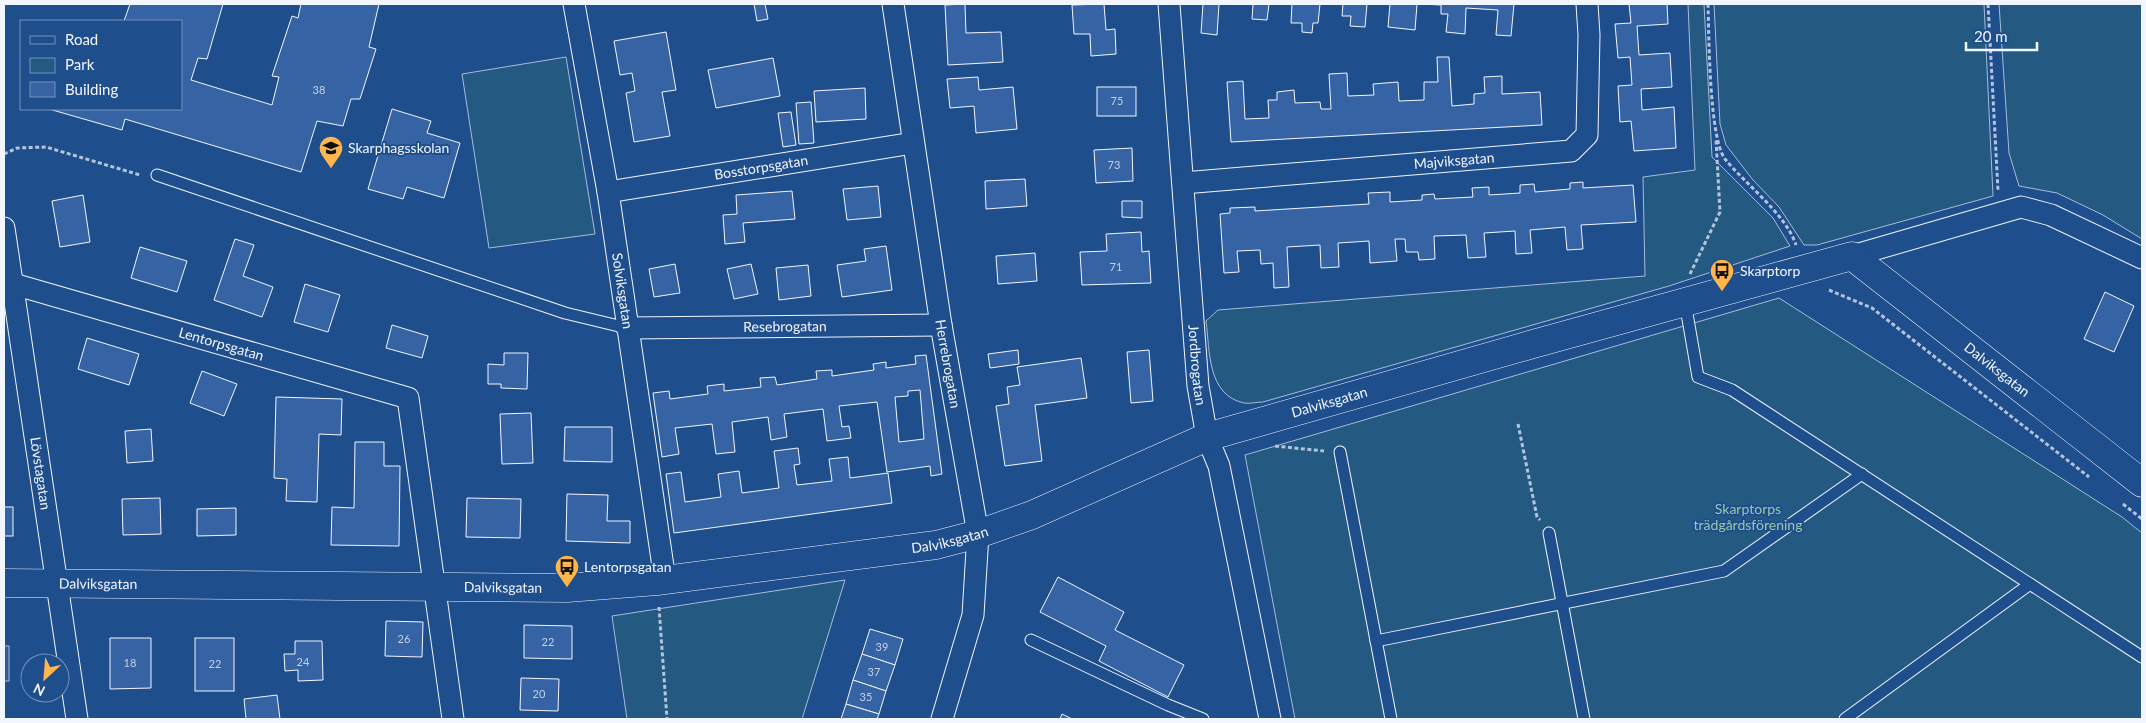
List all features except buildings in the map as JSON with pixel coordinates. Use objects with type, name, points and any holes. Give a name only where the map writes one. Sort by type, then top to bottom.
[{"type":"street","name":"Solviksgatan","points":[[574,4],[608,192],[661,580]]},
{"type":"street","name":"Herrebrogatan","points":[[893,4],[941,325],[978,534],[973,615],[942,719]]},
{"type":"street","name":"Jordbrogatan","points":[[1169,4],[1198,386],[1206,437],[1219,466],[1267,718]]},
{"type":"street","name":"Majviksgatan","points":[[1183,183],[1571,151],[1587,136],[1589,35],[1586,4]]},
{"type":"street","name":"Bosstorpsgatan","points":[[608,192],[913,143]]},
{"type":"street","name":"Dalviksgatan","points":[[4,583],[567,588],[661,580],[936,545],[978,534],[1032,516],[1206,437],[2021,207],[2051,215],[2142,258]]},
{"type":"street","name":"Lövstagatan","points":[[4,228],[10,284],[77,719]]},
{"type":"street","name":"Dalviksgatan","points":[[1852,256],[2142,483]]},
{"type":"street","name":"Lentorpsgatan","points":[[10,284],[408,398],[454,719]]},
{"type":"street","name":"Resebrogatan","points":[[628,328],[941,325]]},
{"type":"lane","points":[[157,175],[565,313],[628,328]]},
{"type":"lane","points":[[1685,302],[1698,376],[1732,390],[2142,657]]},
{"type":"lane","points":[[1340,452],[1392,719]]},
{"type":"lane","points":[[1376,641],[1724,571],[1862,474]]},
{"type":"lane","points":[[1549,532],[1584,719]]},
{"type":"lane","points":[[1845,719],[2030,584]]},
{"type":"lane","points":[[1031,640],[1168,705],[1203,719]]},
{"type":"path","points":[[1685,302],[1685,285],[1720,212],[1708,4]]},
{"type":"path","points":[[1988,4],[2000,213]]},
{"type":"path","points":[[1716,137],[1724,158],[1774,211],[1794,241]]},
{"type":"path","points":[[4,154],[17,148],[46,147],[137,176],[157,175]]},
{"type":"path","points":[[1518,424],[1537,517],[1549,532]]},
{"type":"path","points":[[1268,445],[1340,452]]},
{"type":"path","points":[[661,580],[667,719]]},
{"type":"green space","points":[[1688,4],[1704,4],[1712,157],[1773,218],[1790,246],[1669,286],[1263,402],[1244,403],[1232,398],[1223,391],[1217,381],[1210,358],[1206,321],[1218,310],[1645,276],[1643,177],[1695,170]]},
{"type":"green space","points":[[1714,4],[1984,4],[1993,196],[1817,245],[1804,245],[1779,207],[1753,180],[1726,145],[1720,124]]},
{"type":"green space","points":[[1999,4],[2142,4],[2142,239],[2103,215],[2057,193],[2019,186],[2009,153]]},
{"type":"green space","points":[[566,57],[595,234],[489,248],[462,74]]},
{"type":"green space","name":"Skarptorps trädgårdsförening","points":[[1779,298],[2122,517],[2142,533],[2142,719],[1295,719],[1245,455]]},
{"type":"green space","points":[[845,580],[802,719],[627,719],[612,616]]},
{"type":"shaded area","points":[[4,646],[9,646],[9,681],[4,681]]},
{"type":"place","name":"Skarphagsskolan","points":[[331,169]]},
{"type":"place","name":"Skarptorp","points":[[1722,292]]},
{"type":"place","name":"Lentorpsgatan","points":[[567,588]]}]
